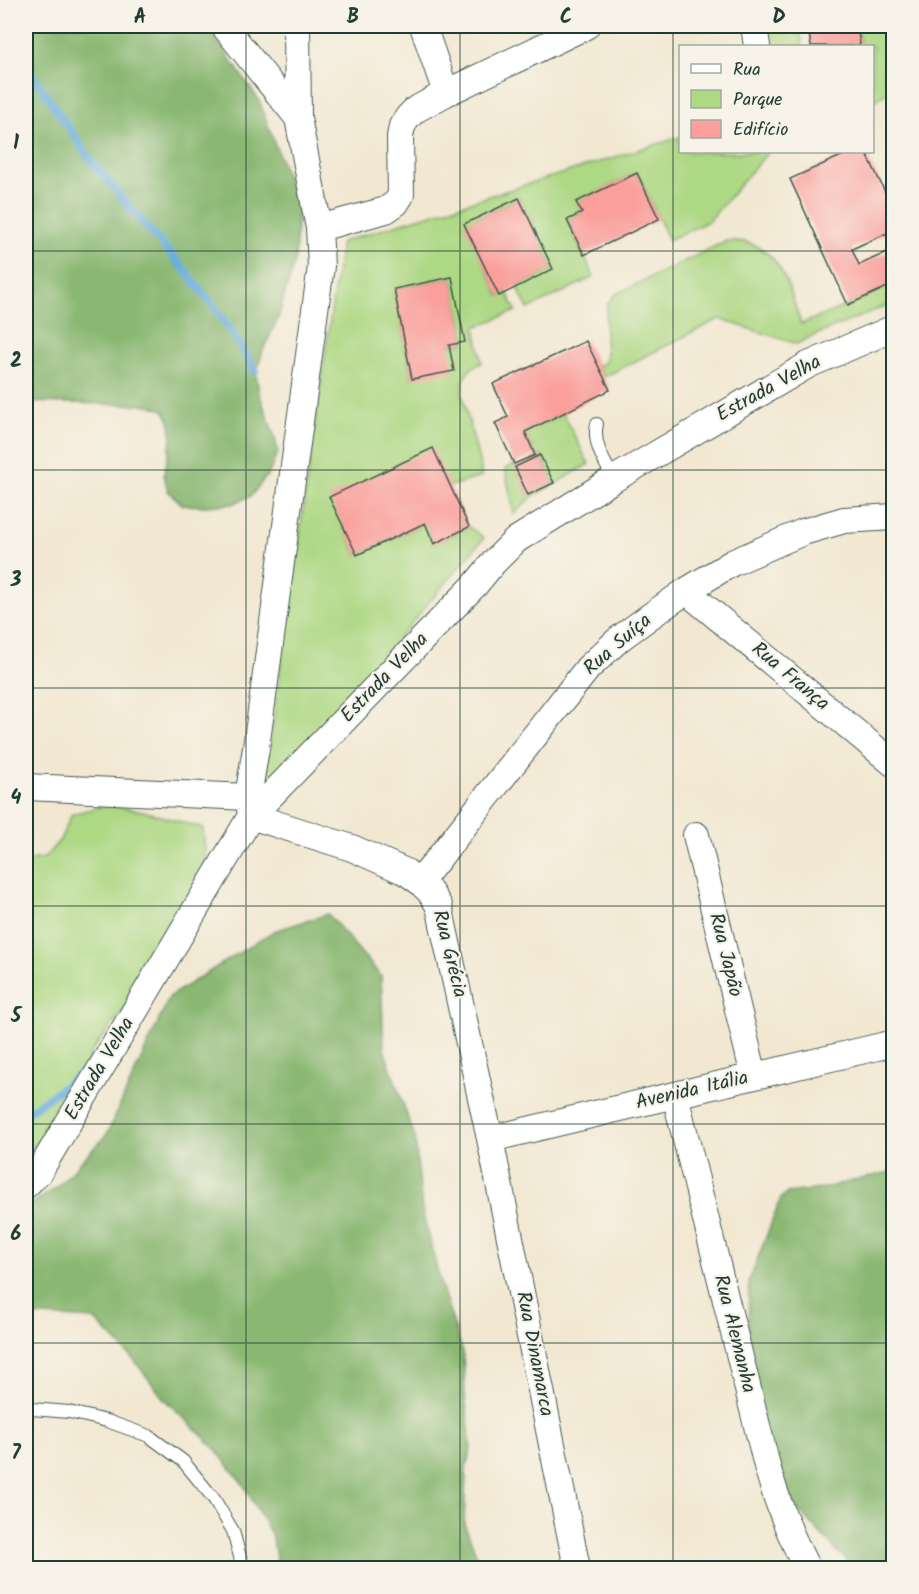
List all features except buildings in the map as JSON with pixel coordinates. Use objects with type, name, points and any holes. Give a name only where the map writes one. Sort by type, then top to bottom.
[{"type":"street","points":[[224,26],[298,118]]},
{"type":"street","points":[[250,807],[321,266],[319,228],[298,118],[297,26]]},
{"type":"street","points":[[423,26],[446,93]]},
{"type":"street","points":[[319,228],[386,210],[396,203],[402,195],[400,137],[402,126],[415,110],[586,26]]},
{"type":"street","points":[[754,26],[757,45]]},
{"type":"street","name":"Estrada Velha","points":[[26,1185],[39,1172],[250,807],[475,585],[494,561],[516,540],[614,479],[808,365],[894,328]]},
{"type":"street","name":"Rua Suíça","points":[[420,882],[588,668],[619,639],[686,591],[732,563],[803,532],[844,520],[894,518]]},
{"type":"street","name":"Rua França","points":[[686,591],[894,764]]},
{"type":"street","name":"Rua Grécia","points":[[26,787],[250,807],[352,848],[406,872],[420,882],[439,906],[443,920],[490,1139]]},
{"type":"street","name":"Rua Japão","points":[[696,835],[754,1076]]},
{"type":"street","name":"Avenida Itália","points":[[490,1139],[894,1043]]},
{"type":"street","name":"Rua Alemanha","points":[[675,1095],[768,1470],[792,1541],[807,1569]]},
{"type":"street","name":"Rua Dinamarca","points":[[490,1139],[577,1569]]},
{"type":"lane","points":[[597,424],[595,430],[601,457],[614,479]]},
{"type":"lane","points":[[26,1410],[69,1412],[107,1421],[149,1437],[183,1461],[214,1498],[233,1531],[243,1569]]},
{"type":"green space","points":[[26,26],[207,26],[259,100],[298,208],[295,259],[278,319],[263,350],[256,374],[259,393],[278,452],[269,473],[251,496],[232,504],[183,505],[168,491],[164,475],[172,437],[169,419],[164,410],[149,405],[26,402]]},
{"type":"green space","points":[[762,26],[800,26],[802,45],[765,45]]},
{"type":"green space","points":[[857,26],[893,26],[893,88],[874,101],[874,45],[859,45]]},
{"type":"green space","points":[[679,137],[679,153],[767,153],[709,221],[669,240],[637,173],[577,202],[582,213],[567,220],[594,277],[528,309],[517,287],[553,269],[519,198],[465,224],[499,296],[507,292],[516,311],[475,327],[482,363],[469,371],[463,383],[462,393],[481,477],[450,486],[330,497],[357,555],[425,523],[434,544],[469,527],[484,538],[275,783],[265,779],[341,242]],"holes":[[[452,277],[465,342],[449,345],[412,379],[394,289]]]},
{"type":"green space","points":[[726,241],[745,242],[758,247],[777,263],[801,324],[893,284],[893,303],[797,344],[719,319],[604,377],[598,365],[604,363],[606,359],[607,304],[616,294]]},
{"type":"green space","points":[[563,413],[589,464],[532,497],[514,514],[505,469],[514,464],[528,494],[553,482],[541,455],[536,457],[525,432]]},
{"type":"green space","points":[[107,805],[143,811],[203,828],[206,864],[165,956],[92,1051],[67,1107],[26,1156],[26,861],[44,858],[60,840],[72,814]]},
{"type":"green space","points":[[328,914],[381,976],[384,1049],[415,1138],[422,1210],[441,1285],[463,1353],[471,1448],[466,1468],[464,1524],[482,1568],[278,1568],[272,1536],[243,1484],[213,1446],[164,1399],[134,1360],[94,1319],[26,1315],[26,1208],[58,1186],[107,1134],[170,996],[274,931]]},
{"type":"green space","points":[[893,1171],[893,1568],[856,1568],[791,1502],[759,1429],[748,1344],[749,1281],[781,1198],[787,1193],[820,1189]]},
{"type":"waterway","points":[[26,65],[90,159],[209,300],[234,335],[255,371]]},
{"type":"waterway","points":[[26,1113],[81,1073]]}]
